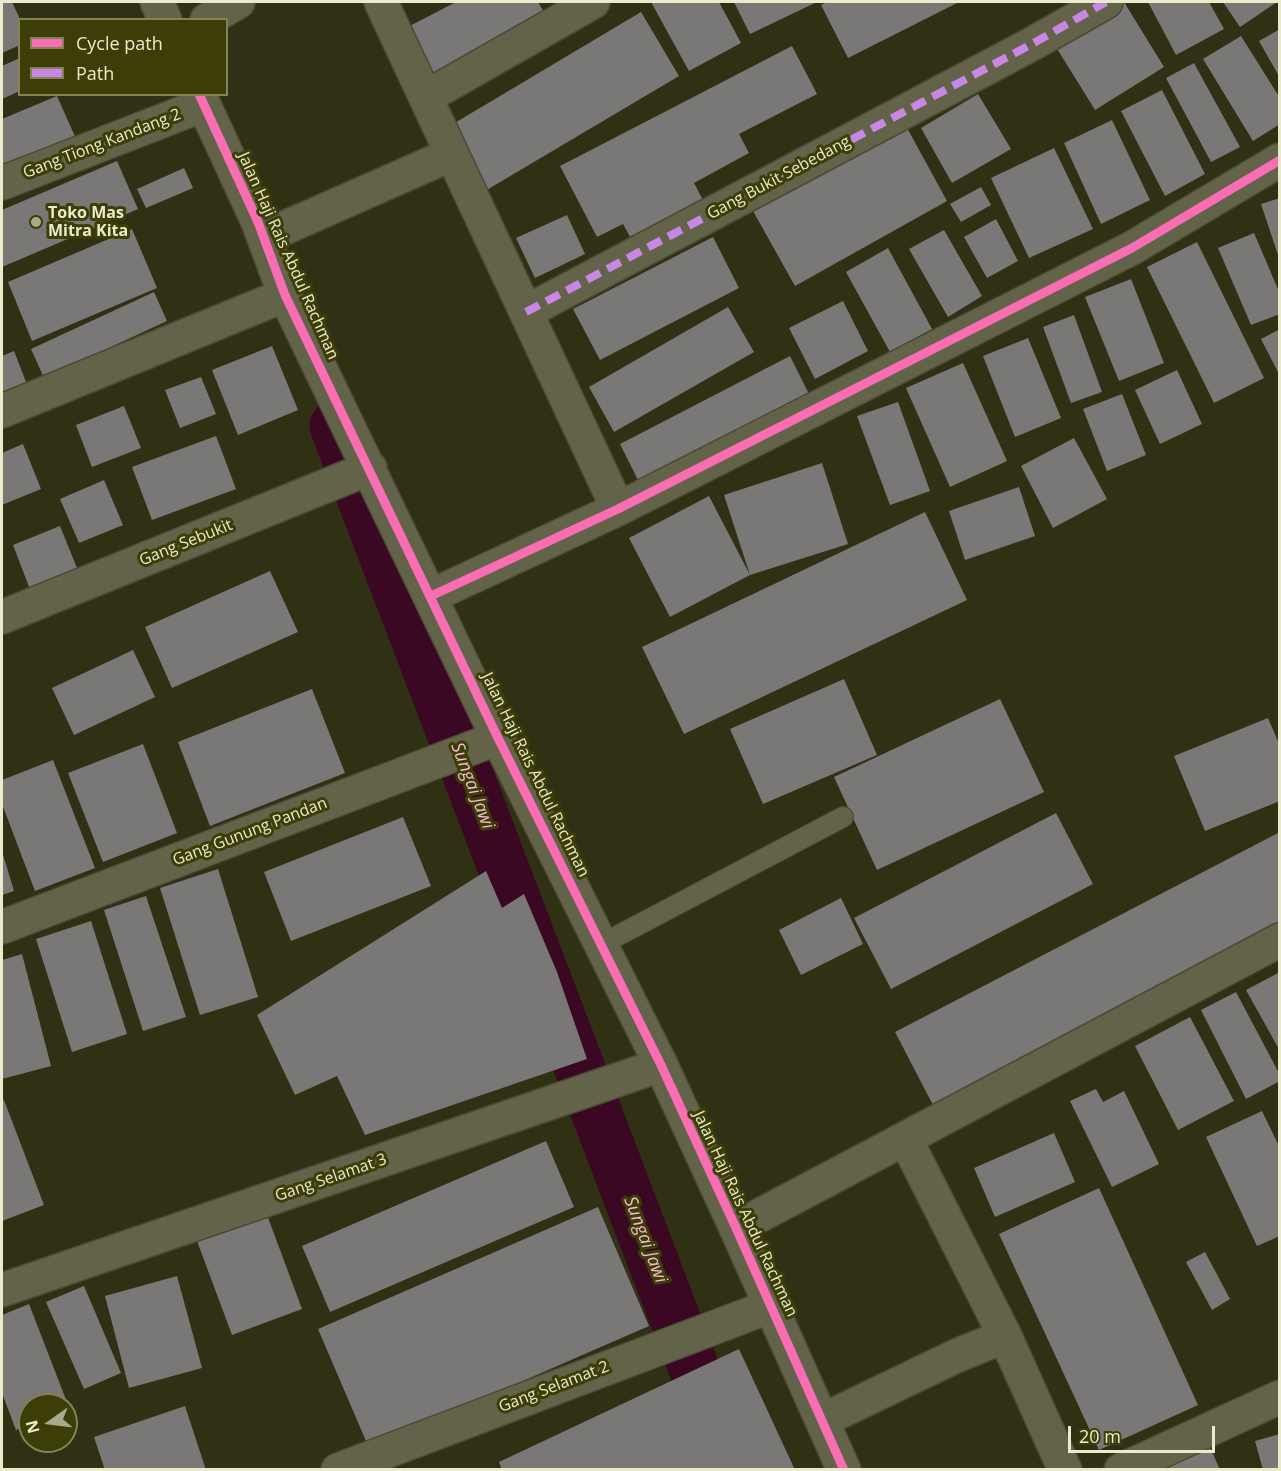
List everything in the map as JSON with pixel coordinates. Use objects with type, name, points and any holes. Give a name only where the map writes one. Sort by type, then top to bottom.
[{"type":"street","points":[[157,2],[164,18]]},
{"type":"street","points":[[210,18],[238,2]]},
{"type":"street","points":[[381,2],[526,312],[603,516]]},
{"type":"street","points":[[426,97],[593,2]]},
{"type":"street","name":"Gang Bukit Sebedang","points":[[526,312],[1032,44],[1106,2]]},
{"type":"street","name":"Gang Tiong Kandang 2","points":[[2,183],[201,100]]},
{"type":"street","name":"Jalan Haji Rais Abdul Rachman","points":[[201,100],[264,237],[285,295],[498,738],[661,1065],[844,1470]]},
{"type":"street","points":[[264,237],[452,154]]},
{"type":"street","points":[[431,596],[603,516],[1132,248],[1280,160]]},
{"type":"street","points":[[2,411],[285,295]]},
{"type":"street","name":"Gang Sebukit","points":[[2,617],[370,468]]},
{"type":"street","name":"Gang Gunung Pandan","points":[[2,927],[498,738]]},
{"type":"street","points":[[736,1228],[1280,940]]},
{"type":"street","name":"Gang Selamat 3","points":[[2,1290],[661,1065]]},
{"type":"street","points":[[906,1140],[1005,1336],[1065,1470]]},
{"type":"street","name":"Gang Selamat 2","points":[[338,1470],[771,1306]]},
{"type":"street","points":[[823,1420],[956,1356],[1005,1336]]},
{"type":"street","points":[[1121,1470],[1280,1397]]},
{"type":"lane","points":[[602,944],[843,817]]},
{"type":"building","points":[[2,2],[12,2],[20,18],[18,46],[2,53]]},
{"type":"building","points":[[456,2],[538,2],[546,16],[427,78],[402,30]]},
{"type":"building","points":[[651,2],[719,2],[741,43],[689,71]]},
{"type":"building","points":[[734,2],[817,2],[750,34]]},
{"type":"building","points":[[827,2],[959,2],[848,58],[821,5]]},
{"type":"building","points":[[1112,2],[1124,2],[1164,67],[1095,110],[1051,39]]},
{"type":"building","points":[[1148,2],[1209,2],[1224,29],[1176,55]]},
{"type":"building","points":[[1223,2],[1277,2],[1240,27]]},
{"type":"building","points":[[641,12],[679,76],[485,191],[448,127]]},
{"type":"building","points":[[1280,29],[1280,78],[1259,41]]},
{"type":"building","points":[[1241,36],[1280,98],[1280,124],[1253,141],[1203,59]]},
{"type":"building","points":[[792,46],[817,94],[739,134],[749,153],[694,183],[706,206],[634,244],[623,224],[597,237],[560,166]]},
{"type":"building","points":[[18,59],[18,92],[2,99],[2,66]]},
{"type":"building","points":[[1194,63],[1240,147],[1211,162],[1166,78]]},
{"type":"building","points":[[1162,90],[1205,174],[1165,196],[1121,111]]},
{"type":"building","points":[[978,94],[1011,149],[952,183],[921,128]]},
{"type":"building","points":[[57,96],[77,141],[2,173],[2,119]]},
{"type":"building","points":[[1112,120],[1150,200],[1101,224],[1064,143]]},
{"type":"building","points":[[906,126],[947,201],[795,286],[753,211]]},
{"type":"building","points":[[1054,148],[1093,229],[1029,258],[991,178]]},
{"type":"building","points":[[117,161],[138,209],[2,267],[2,210]]},
{"type":"building","points":[[184,168],[193,188],[146,208],[137,189]]},
{"type":"building","points":[[981,187],[991,205],[961,222],[950,204]]},
{"type":"building","points":[[1280,198],[1280,258],[1279,258],[1261,204]]},
{"type":"building","points":[[567,215],[585,254],[535,278],[516,238]]},
{"type":"building","points":[[996,219],[1018,261],[987,278],[964,237]]},
{"type":"building","points":[[132,229],[157,288],[32,341],[8,282]]},
{"type":"building","points":[[944,230],[982,296],[948,317],[909,249]]},
{"type":"building","points":[[1254,233],[1280,294],[1280,314],[1251,325],[1218,248]]},
{"type":"building","points":[[713,237],[739,288],[600,360],[573,309]]},
{"type":"building","points":[[1197,242],[1264,378],[1214,403],[1147,267]]},
{"type":"building","points":[[888,248],[932,329],[890,352],[846,272]]},
{"type":"building","points":[[1131,279],[1164,363],[1119,381],[1085,297]]},
{"type":"building","points":[[154,292],[167,321],[44,378],[31,349]]},
{"type":"building","points":[[843,301],[868,351],[815,379],[789,328]]},
{"type":"building","points":[[728,307],[754,352],[614,432],[589,387]]},
{"type":"building","points":[[1074,315],[1102,392],[1071,403],[1043,327]]},
{"type":"building","points":[[1280,329],[1280,376],[1261,339]]},
{"type":"building","points":[[1028,338],[1061,418],[1015,437],[983,356]]},
{"type":"building","points":[[272,346],[298,410],[238,435],[212,370]]},
{"type":"building","points":[[14,351],[30,392],[2,403],[2,356]]},
{"type":"building","points":[[790,356],[810,396],[640,484],[620,444]]},
{"type":"building","points":[[963,363],[1007,461],[950,487],[906,388]]},
{"type":"building","points":[[1177,370],[1202,424],[1160,444],[1135,390]]},
{"type":"building","points":[[201,377],[216,414],[180,428],[165,390]]},
{"type":"building","points":[[1122,394],[1146,455],[1107,471],[1083,409]]},
{"type":"building","points":[[898,402],[930,491],[890,505],[857,416]]},
{"type":"building","points":[[124,406],[141,448],[92,467],[76,425]]},
{"type":"building","points":[[216,436],[236,489],[152,520],[132,467]]},
{"type":"building","points":[[1074,438],[1107,499],[1053,528],[1021,466]]},
{"type":"building","points":[[23,444],[41,489],[2,505],[2,453]]},
{"type":"building","points":[[822,463],[848,544],[750,575],[724,495]]},
{"type":"building","points":[[104,480],[123,525],[79,543],[60,499]]},
{"type":"building","points":[[1019,487],[1035,536],[965,560],[949,511]]},
{"type":"building","points":[[709,496],[750,575],[670,617],[629,538]]},
{"type":"building","points":[[925,512],[967,600],[684,734],[642,647]]},
{"type":"building","points":[[60,526],[79,573],[31,592],[13,545]]},
{"type":"building","points":[[270,571],[298,632],[172,688],[145,627]]},
{"type":"building","points":[[133,650],[155,697],[74,735],[52,688]]},
{"type":"building","points":[[844,679],[877,755],[763,804],[730,729]]},
{"type":"building","points":[[312,689],[345,773],[210,826],[178,742]]},
{"type":"building","points":[[1000,699],[1044,792],[877,870],[834,777]]},
{"type":"building","points":[[1268,718],[1280,746],[1280,801],[1205,831],[1174,756]]},
{"type":"building","points":[[143,744],[177,833],[103,862],[68,773]]},
{"type":"building","points":[[53,760],[95,868],[35,891],[2,804],[2,780]]},
{"type":"building","points":[[1056,813],[1093,884],[891,989],[854,918]]},
{"type":"building","points":[[403,817],[431,886],[291,941],[264,872]]},
{"type":"building","points":[[1280,832],[1280,928],[934,1107],[895,1032]]},
{"type":"building","points":[[2,851],[14,891],[2,895]]},
{"type":"building","points":[[218,869],[258,997],[200,1015],[160,888]]},
{"type":"building","points":[[486,871],[502,908],[524,894],[557,972],[587,1059],[365,1135],[337,1076],[295,1095],[257,1015]]},
{"type":"building","points":[[146,896],[186,1017],[143,1031],[104,910]]},
{"type":"building","points":[[841,898],[863,944],[801,975],[779,930]]},
{"type":"building","points":[[91,921],[127,1034],[72,1052],[36,939]]},
{"type":"building","points":[[22,954],[51,1066],[2,1079],[2,960]]},
{"type":"building","points":[[1280,972],[1280,1051],[1246,990]]},
{"type":"building","points":[[1236,992],[1280,1075],[1280,1081],[1246,1099],[1201,1010]]},
{"type":"building","points":[[1190,1017],[1234,1101],[1178,1130],[1135,1046]]},
{"type":"building","points":[[1096,1089],[1103,1102],[1124,1091],[1159,1164],[1112,1187],[1070,1101]]},
{"type":"building","points":[[4,1100],[44,1205],[2,1221],[2,1101]]},
{"type":"building","points":[[1262,1111],[1280,1148],[1280,1236],[1257,1246],[1206,1137]]},
{"type":"building","points":[[1054,1133],[1075,1182],[995,1217],[974,1168]]},
{"type":"building","points":[[546,1141],[574,1207],[330,1312],[302,1246]]},
{"type":"building","points":[[1099,1188],[1198,1405],[1099,1450],[999,1234]]},
{"type":"building","points":[[598,1207],[649,1326],[369,1448],[318,1329]]},
{"type":"building","points":[[267,1215],[302,1309],[232,1335],[197,1241]]},
{"type":"building","points":[[1205,1252],[1230,1299],[1212,1310],[1186,1262]]},
{"type":"building","points":[[177,1276],[202,1368],[129,1388],[105,1296]]},
{"type":"building","points":[[84,1286],[121,1373],[84,1389],[46,1302]]},
{"type":"building","points":[[29,1304],[63,1393],[18,1393],[18,1429],[16,1430],[2,1393],[2,1315]]},
{"type":"building","points":[[739,1349],[795,1470],[502,1470],[499,1462]]},
{"type":"building","points":[[185,1406],[206,1470],[105,1470],[94,1437]]},
{"type":"building","points":[[1280,1434],[1280,1470],[1263,1470],[1255,1441]]},
{"type":"building","points":[[1206,1438],[1220,1470],[1137,1470]]},
{"type":"waterway","name":"Sungai Jawi","points":[[335,426],[706,1400],[726,1430]]},
{"type":"marked path","points":[[526,312],[1032,44],[1106,2]]},
{"type":"cycle path","points":[[200,96],[258,222],[285,295],[498,738],[661,1065],[844,1470]]},
{"type":"cycle path","points":[[431,596],[618,509],[1132,248],[1280,160]]},
{"type":"place","name":"Toko Mas Mitra Kita","points":[[36,222]]}]
